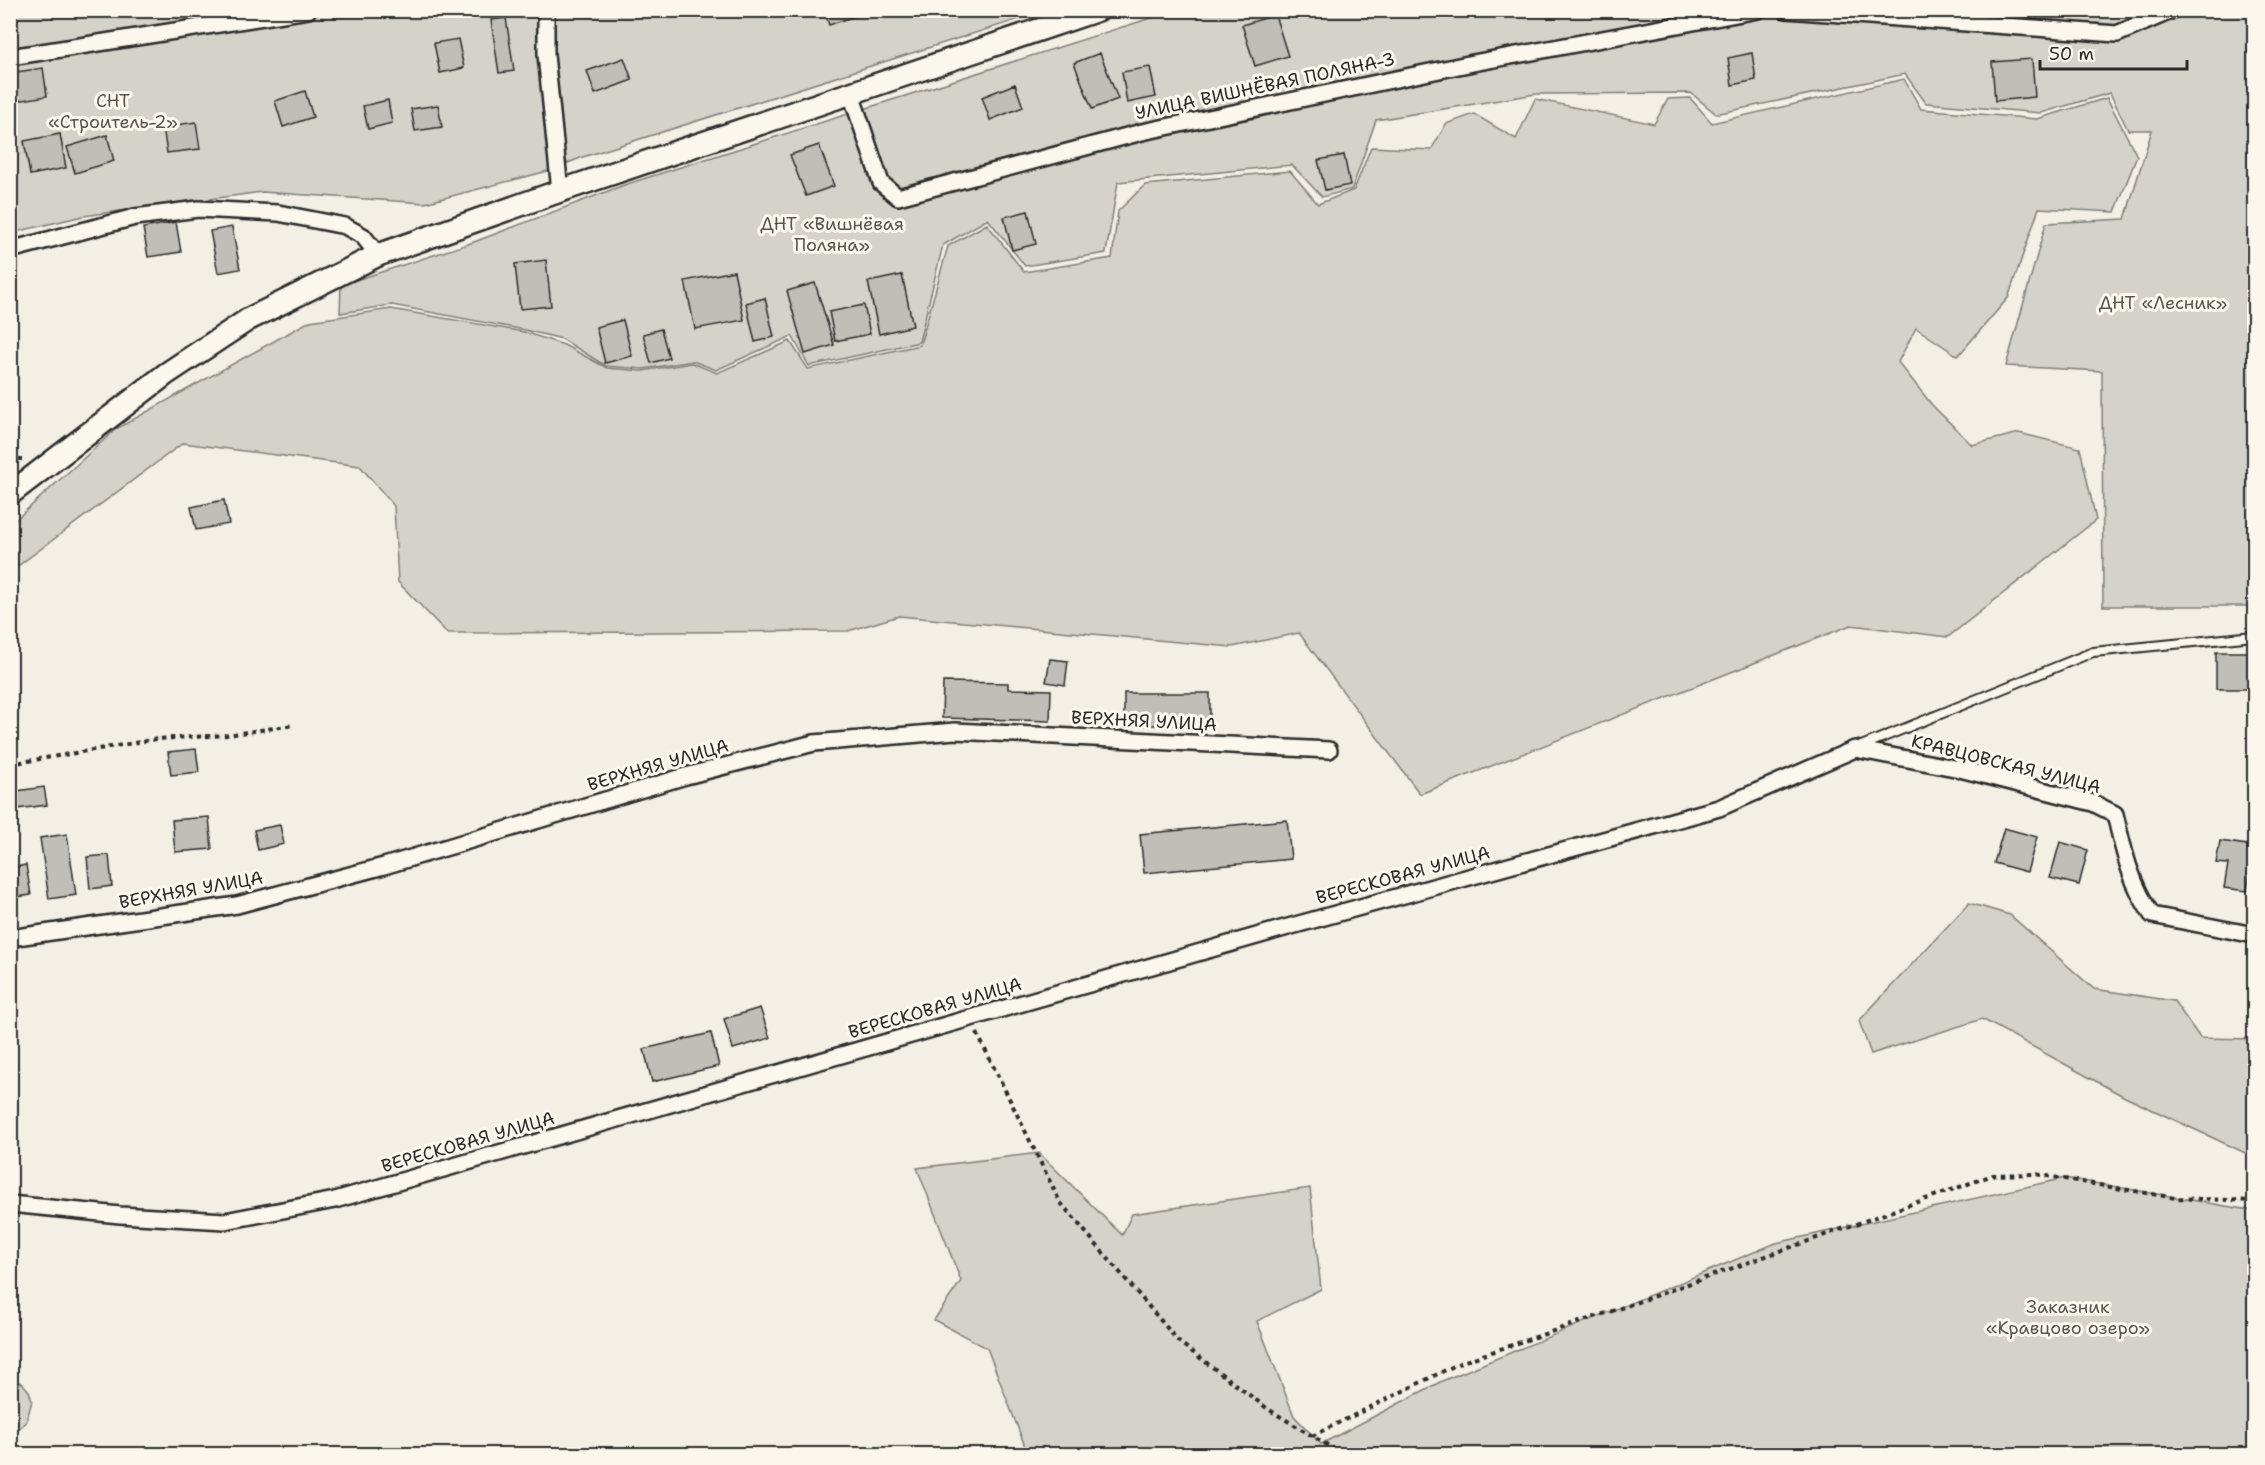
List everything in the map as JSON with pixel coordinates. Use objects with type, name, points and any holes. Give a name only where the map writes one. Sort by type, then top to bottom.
[{"type":"main road","points":[[10,494],[166,374],[249,319],[378,255],[560,191],[1098,10]]},
{"type":"street","points":[[10,57],[308,10]]},
{"type":"street","points":[[546,10],[546,55],[560,191]]},
{"type":"street","name":"УЛИЦА ВИШНЁВАЯ ПОЛЯНА-3","points":[[851,94],[881,183],[898,197],[1142,132],[1473,63],[1758,10]]},
{"type":"street","points":[[1786,10],[2117,34],[2173,10]]},
{"type":"street","points":[[10,250],[135,217],[198,209],[278,213],[345,226],[363,236],[378,255]]},
{"type":"street","name":"ВЕРХНЯЯ УЛИЦА","points":[[10,938],[237,905],[384,866],[687,776],[814,743],[955,731],[1329,750]]},
{"type":"street","name":"КРАВЦОВСКАЯ УЛИЦА","points":[[1855,749],[1960,769],[2093,803],[2115,814],[2130,875],[2139,896],[2152,915],[2254,935]]},
{"type":"street","name":"ВЕРЕСКОВАЯ УЛИЦА","points":[[10,1204],[120,1215],[225,1221],[346,1197],[1288,927],[1719,808],[1855,749]]},
{"type":"lane","points":[[1855,749],[2093,652],[2254,636]]},
{"type":"path","points":[[10,764],[157,739],[227,735],[294,725]]},
{"type":"path","points":[[970,1018],[1060,1202],[1179,1342],[1268,1409],[1342,1455]]},
{"type":"path","points":[[1312,1436],[1462,1362],[1618,1309],[1993,1175],[2035,1174],[2175,1198],[2254,1201]]},
{"type":"green space","name":"СНТ «Строитель-2»","points":[[10,11],[1045,11],[583,157],[548,171],[425,203],[262,192],[83,216],[11,233]]},
{"type":"green space","name":"ДНТ «Вишнёвая Поляна»","points":[[1173,11],[2254,11],[2254,606],[2103,606],[2102,371],[2006,366],[2046,223],[2125,219],[2152,130],[2128,130],[2110,93],[2041,113],[1926,103],[1905,74],[1716,114],[1691,93],[1536,94],[1376,120],[1352,189],[1322,197],[1292,165],[1118,182],[1106,253],[1025,266],[988,219],[943,245],[919,342],[809,366],[792,336],[716,370],[693,361],[643,369],[606,366],[562,339],[392,305],[340,313],[341,285],[474,242],[624,185]]},
{"type":"green space","points":[[1904,79],[1921,109],[2037,119],[2107,98],[2137,156],[2115,212],[2039,208],[2008,298],[1958,356],[1916,328],[1898,362],[1932,405],[1972,445],[2019,433],[2080,448],[2096,520],[1948,637],[1851,625],[1420,794],[1299,633],[1232,647],[899,616],[848,631],[447,633],[398,582],[394,506],[360,466],[183,443],[11,571],[11,524],[116,429],[310,321],[391,309],[524,332],[564,345],[607,368],[642,371],[692,363],[717,373],[790,341],[808,369],[920,345],[948,246],[987,224],[1024,272],[1112,258],[1118,211],[1145,185],[1290,171],[1318,204],[1354,190],[1371,147],[1431,150],[1446,124],[1474,114],[1516,139],[1535,99],[1654,124],[1668,99],[1690,98],[1712,123]]},
{"type":"green space","points":[[1969,903],[2010,915],[2094,989],[2174,1001],[2200,1038],[2254,1039],[2254,1157],[2125,1097],[1982,1019],[1871,1054],[1859,1021]]},
{"type":"green space","name":"Заказник «Кравцово озеро»","points":[[1039,1153],[1122,1235],[1132,1214],[1310,1188],[1321,1289],[1257,1321],[1294,1416],[1321,1444],[1442,1381],[1776,1243],[2065,1178],[2254,1211],[2254,1454],[1028,1454],[987,1348],[934,1320],[961,1281],[917,1168]]},
{"type":"green space","points":[[11,1380],[22,1383],[29,1391],[32,1401],[26,1422],[11,1436]]},
{"type":"building","points":[[824,10],[853,10],[855,16],[829,25]]},
{"type":"building","points":[[1275,15],[1288,56],[1255,66],[1242,25]]},
{"type":"building","points":[[506,18],[514,71],[499,73],[491,20]]},
{"type":"building","points":[[458,39],[464,68],[440,73],[434,43]]},
{"type":"building","points":[[1100,53],[1118,99],[1092,109],[1074,63]]},
{"type":"building","points":[[1752,53],[1756,80],[1732,85],[1728,58]]},
{"type":"building","points":[[624,58],[632,80],[595,94],[587,71]]},
{"type":"building","points":[[2032,59],[2035,97],[1995,101],[1992,62]]},
{"type":"building","points":[[1150,67],[1156,97],[1127,103],[1122,72]]},
{"type":"building","points":[[43,68],[47,96],[10,102],[10,73]]},
{"type":"building","points":[[1015,84],[1023,107],[990,120],[982,97]]},
{"type":"building","points":[[305,91],[313,117],[283,127],[275,101]]},
{"type":"building","points":[[388,100],[392,123],[368,129],[363,106]]},
{"type":"building","points":[[438,105],[442,127],[415,131],[411,109]]},
{"type":"building","points":[[196,122],[200,149],[167,153],[163,127]]},
{"type":"building","points":[[60,134],[66,168],[30,175],[24,141]]},
{"type":"building","points":[[107,135],[114,161],[75,173],[67,147]]},
{"type":"building","points":[[819,145],[834,186],[806,196],[790,155]]},
{"type":"building","points":[[1344,155],[1350,185],[1325,190],[1318,160]]},
{"type":"building","points":[[1028,211],[1036,244],[1012,250],[1004,217]]},
{"type":"building","points":[[176,222],[181,252],[148,257],[143,228]]},
{"type":"building","points":[[232,227],[240,269],[218,273],[210,231]]},
{"type":"building","points":[[546,260],[551,306],[520,309],[515,264]]},
{"type":"building","points":[[734,271],[744,320],[695,329],[685,281]]},
{"type":"building","points":[[902,275],[913,326],[879,334],[868,282]]},
{"type":"building","points":[[815,283],[834,345],[805,354],[787,291]]},
{"type":"building","points":[[765,298],[774,337],[755,342],[746,303]]},
{"type":"building","points":[[864,305],[870,334],[835,341],[829,312]]},
{"type":"building","points":[[623,320],[632,356],[605,363],[596,327]]},
{"type":"building","points":[[661,329],[669,358],[651,363],[643,334]]},
{"type":"building","points":[[224,500],[229,524],[196,530],[191,507]]},
{"type":"building","points":[[2216,652],[2254,652],[2254,689],[2216,689]]},
{"type":"building","points":[[1050,659],[1068,661],[1065,685],[1046,682]]},
{"type":"building","points":[[943,682],[1008,683],[1008,689],[1051,690],[1050,721],[942,718]]},
{"type":"building","points":[[1124,693],[1210,693],[1210,725],[1124,725]]},
{"type":"building","points":[[196,749],[199,772],[171,775],[168,752]]},
{"type":"building","points":[[44,787],[47,805],[10,810],[10,792]]},
{"type":"building","points":[[209,817],[212,849],[175,852],[172,820]]},
{"type":"building","points":[[1287,820],[1291,859],[1144,873],[1140,834]]},
{"type":"building","points":[[280,825],[284,844],[258,850],[254,830]]},
{"type":"building","points":[[2004,828],[2037,837],[2027,872],[1994,863]]},
{"type":"building","points":[[67,834],[76,895],[49,899],[40,838]]},
{"type":"building","points":[[2220,841],[2254,846],[2247,891],[2224,888],[2228,864],[2216,863]]},
{"type":"building","points":[[2060,842],[2088,850],[2079,885],[2050,878]]},
{"type":"building","points":[[109,855],[112,886],[90,889],[87,857]]},
{"type":"building","points":[[26,865],[31,895],[10,898],[10,868]]},
{"type":"building","points":[[760,1008],[770,1038],[733,1049],[724,1019]]},
{"type":"building","points":[[711,1033],[719,1066],[652,1082],[644,1049]]},
{"type":"park label","name":"ДНТ «Лесник»","points":[[2163,303]]}]
